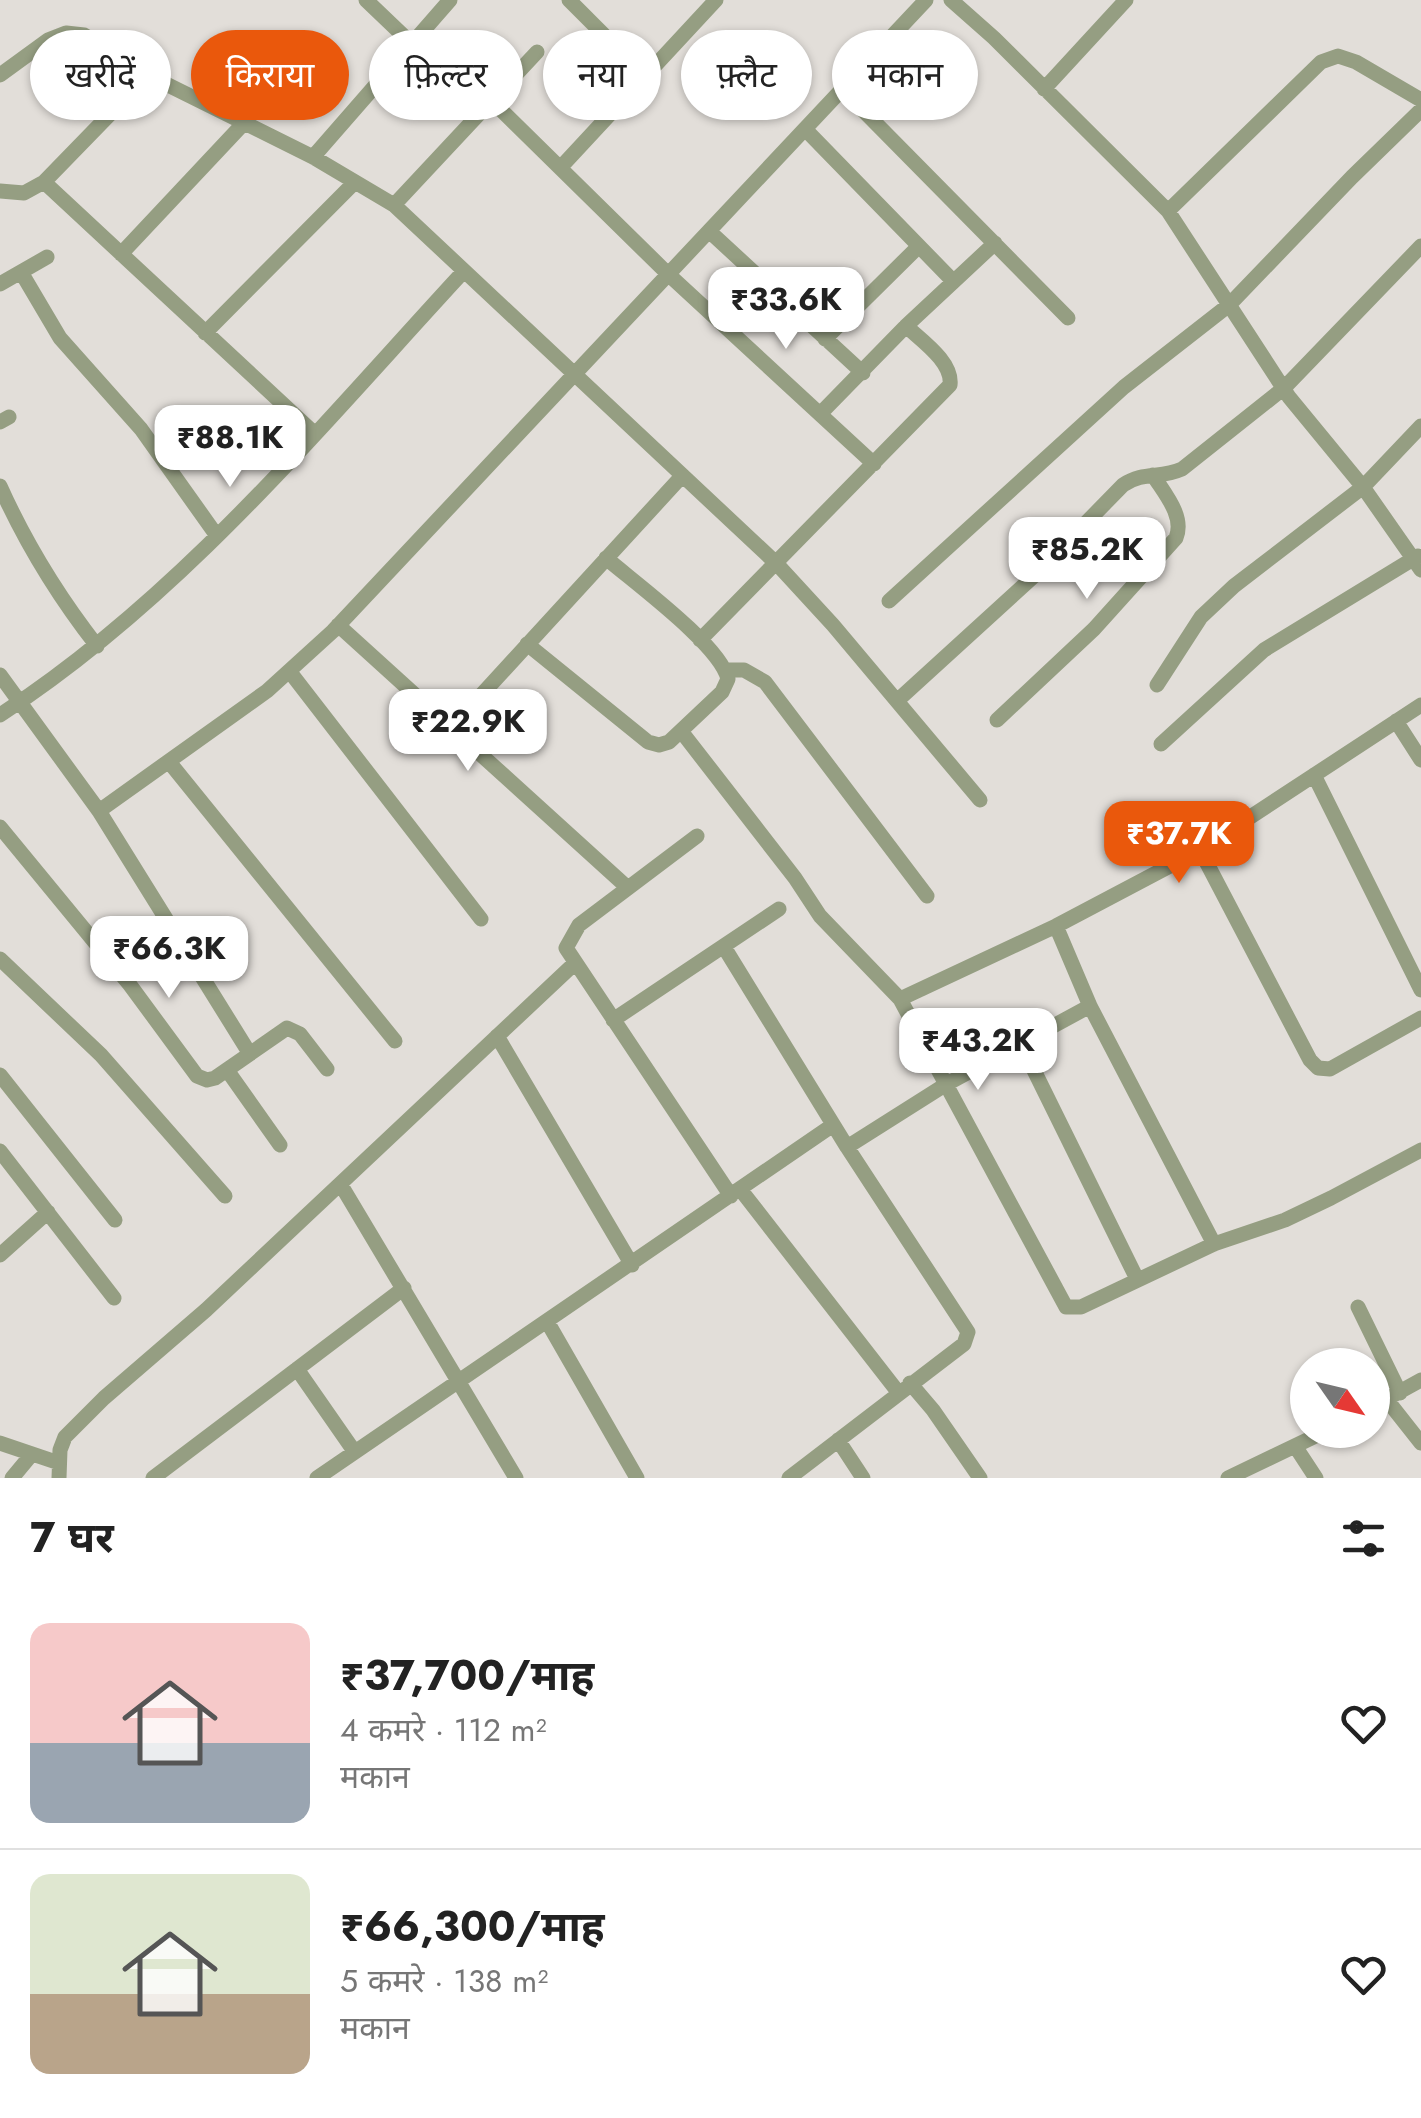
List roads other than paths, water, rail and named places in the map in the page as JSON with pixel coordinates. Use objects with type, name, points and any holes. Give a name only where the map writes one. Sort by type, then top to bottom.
[{"type":"street","points":[[366,0],[397,30]]},
{"type":"street","points":[[424,30],[450,0]]},
{"type":"street","points":[[568,0],[598,30]]},
{"type":"street","points":[[661,59],[716,0]]},
{"type":"street","points":[[898,30],[926,0]]},
{"type":"street","points":[[951,0],[1168,211],[1284,388],[1419,561],[1264,650],[1161,744]]},
{"type":"street","points":[[1044,89],[1126,0]]},
{"type":"street","points":[[523,67],[537,52]]},
{"type":"street","points":[[0,75],[30,53]]},
{"type":"street","points":[[1168,211],[1321,62],[1338,56],[1356,62],[1421,100]]},
{"type":"street","points":[[171,86],[313,157],[394,205],[776,563],[898,700],[980,800]]},
{"type":"street","points":[[313,157],[369,93]]},
{"type":"street","points":[[99,811],[290,672],[832,99]]},
{"type":"street","points":[[889,600],[1124,386],[1229,304],[1421,110]]},
{"type":"street","points":[[0,191],[24,193],[44,182],[104,120]]},
{"type":"street","points":[[394,205],[473,120]]},
{"type":"street","points":[[512,120],[668,274],[874,464]]},
{"type":"street","points":[[560,167],[604,120]]},
{"type":"street","points":[[873,120],[1068,318]]},
{"type":"street","points":[[121,254],[244,122]]},
{"type":"street","points":[[804,128],[954,281]]},
{"type":"street","points":[[44,182],[314,433]]},
{"type":"street","points":[[205,333],[356,182]]},
{"type":"street","points":[[708,231],[862,373]]},
{"type":"street","points":[[820,414],[995,243]]},
{"type":"street","points":[[825,339],[919,246]]},
{"type":"street","points":[[898,700],[1034,576],[1124,485],[1137,476],[1169,475],[1182,469],[1284,388],[1421,246]]},
{"type":"street","points":[[0,284],[47,256]]},
{"type":"street","points":[[0,715],[96,646],[216,536],[464,271]]},
{"type":"street","points":[[21,272],[60,338],[141,428],[216,536]]},
{"type":"street","points":[[700,640],[950,385],[946,366],[906,326]]},
{"type":"street","points":[[1157,685],[1201,616],[1363,487],[1421,426]]},
{"type":"street","points":[[997,720],[1094,628],[1176,538],[1179,519],[1152,475]]},
{"type":"street","points":[[450,728],[682,476]]},
{"type":"street","points":[[0,486],[35,555],[96,646]]},
{"type":"street","points":[[527,644],[648,742],[659,745],[669,742],[722,692],[728,679],[726,670],[700,640],[606,558]]},
{"type":"street","points":[[338,625],[628,888]]},
{"type":"street","points":[[726,670],[744,670],[765,682],[927,896]]},
{"type":"street","points":[[290,672],[482,920]]},
{"type":"street","points":[[0,676],[99,811],[250,1054]]},
{"type":"street","points":[[900,999],[1056,926],[1200,850],[1421,705]]},
{"type":"street","points":[[1396,721],[1421,760]]},
{"type":"street","points":[[681,731],[796,878],[820,916],[900,999],[1066,1307],[1080,1307],[1214,1244],[1300,1213],[1421,1150]]},
{"type":"street","points":[[170,763],[395,1041]]},
{"type":"street","points":[[1314,774],[1421,990]]},
{"type":"street","points":[[0,827],[130,985],[197,1076],[206,1080],[227,1070],[280,1031],[293,1029],[327,1069]]},
{"type":"street","points":[[697,836],[579,925],[566,948],[612,1020],[736,1193],[904,1387],[943,1422],[980,1478]]},
{"type":"street","points":[[1200,850],[1310,1060],[1318,1068],[1330,1069],[1421,1018]]},
{"type":"street","points":[[612,1020],[779,908]]},
{"type":"street","points":[[1056,926],[1090,1006],[1214,1244]]},
{"type":"street","points":[[724,947],[847,1147],[968,1332],[964,1344],[789,1478]]},
{"type":"street","points":[[0,959],[101,1055],[225,1196]]},
{"type":"street","points":[[0,1443],[32,1454],[59,1470],[65,1437],[104,1398],[206,1310],[574,964]]},
{"type":"street","points":[[847,1147],[945,1085],[1090,1006]]},
{"type":"street","points":[[497,1036],[632,1265]]},
{"type":"street","points":[[1020,1044],[1137,1279]]},
{"type":"street","points":[[227,1070],[280,1145]]},
{"type":"street","points":[[0,1074],[115,1220]]},
{"type":"street","points":[[317,1478],[834,1126]]},
{"type":"street","points":[[0,1151],[114,1298]]},
{"type":"street","points":[[341,1184],[515,1478]]},
{"type":"street","points":[[0,1255],[48,1212]]},
{"type":"street","points":[[153,1478],[404,1288]]},
{"type":"street","points":[[1358,1307],[1371,1348]]},
{"type":"street","points":[[548,1323],[637,1478]]},
{"type":"street","points":[[297,1369],[354,1451]]},
{"type":"street","points":[[1390,1398],[1421,1380]]},
{"type":"street","points":[[1390,1404],[1421,1443]]},
{"type":"street","points":[[838,1440],[863,1478]]},
{"type":"street","points":[[1228,1478],[1291,1448]]},
{"type":"street","points":[[1296,1448],[1316,1478]]},
{"type":"street","points":[[12,1478],[32,1454]]}]
